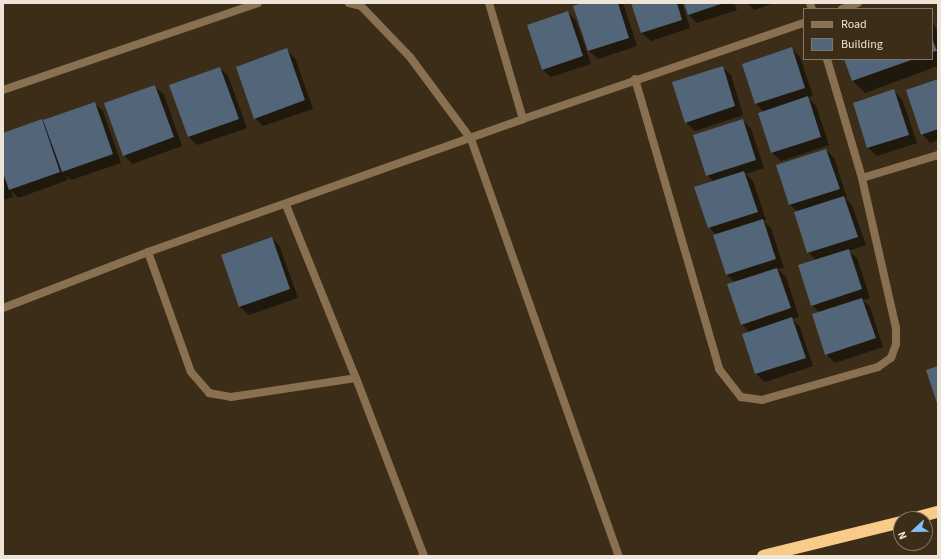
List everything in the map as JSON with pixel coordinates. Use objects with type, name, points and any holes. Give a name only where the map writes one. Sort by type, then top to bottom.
[{"type":"highway","points":[[763,556],[893,524]]},
{"type":"street","points":[[3,90],[258,3]]},
{"type":"street","points":[[349,3],[361,6],[410,57],[471,139],[619,556]]},
{"type":"street","points":[[488,3],[523,119]]},
{"type":"street","points":[[845,8],[858,3]]},
{"type":"street","points":[[3,308],[148,252],[286,205],[635,79],[803,22]]},
{"type":"street","points":[[635,79],[719,369],[732,388],[741,397],[762,400],[878,367],[891,358],[896,344],[896,328],[862,178],[827,60]]},
{"type":"street","points":[[862,178],[938,155]]},
{"type":"street","points":[[286,205],[356,378],[424,556]]},
{"type":"street","points":[[148,252],[191,372],[209,393],[231,397],[356,378]]},
{"type":"building","points":[[582,3],[618,3],[629,38],[588,51],[573,6]]},
{"type":"building","points":[[631,3],[677,3],[682,20],[641,33]]},
{"type":"building","points":[[684,3],[724,3],[688,15]]},
{"type":"building","points":[[568,11],[583,56],[542,70],[527,25]]},
{"type":"building","points":[[933,41],[937,51],[933,52]]},
{"type":"building","points":[[792,47],[805,88],[755,104],[742,64]]},
{"type":"building","points":[[287,48],[305,100],[254,119],[236,67]]},
{"type":"building","points":[[844,60],[911,60],[852,81]]},
{"type":"building","points":[[723,66],[735,106],[685,123],[672,82]]},
{"type":"building","points":[[220,67],[239,119],[188,137],[169,85]]},
{"type":"building","points":[[938,79],[938,129],[921,135],[906,90]]},
{"type":"building","points":[[155,85],[174,137],[123,156],[104,103]]},
{"type":"building","points":[[894,89],[909,135],[867,148],[853,103]]},
{"type":"building","points":[[808,96],[821,137],[771,153],[758,113]]},
{"type":"building","points":[[95,102],[113,154],[62,172],[43,120]]},
{"type":"building","points":[[42,119],[60,172],[9,190],[3,173],[3,133]]},
{"type":"building","points":[[743,119],[756,160],[706,176],[693,135]]},
{"type":"building","points":[[826,149],[840,189],[789,205],[776,165]]},
{"type":"building","points":[[744,171],[758,212],[708,228],[694,187]]},
{"type":"building","points":[[844,196],[858,237],[807,253],[794,212]]},
{"type":"building","points":[[763,219],[776,259],[726,275],[713,235]]},
{"type":"building","points":[[272,237],[290,289],[239,307],[221,255]]},
{"type":"building","points":[[849,249],[862,289],[811,306],[798,265]]},
{"type":"building","points":[[777,268],[791,308],[741,325],[727,284]]},
{"type":"building","points":[[862,298],[876,338],[825,355],[812,314]]},
{"type":"building","points":[[792,317],[806,358],[755,374],[742,334]]},
{"type":"building","points":[[938,366],[938,406],[926,370]]}]
